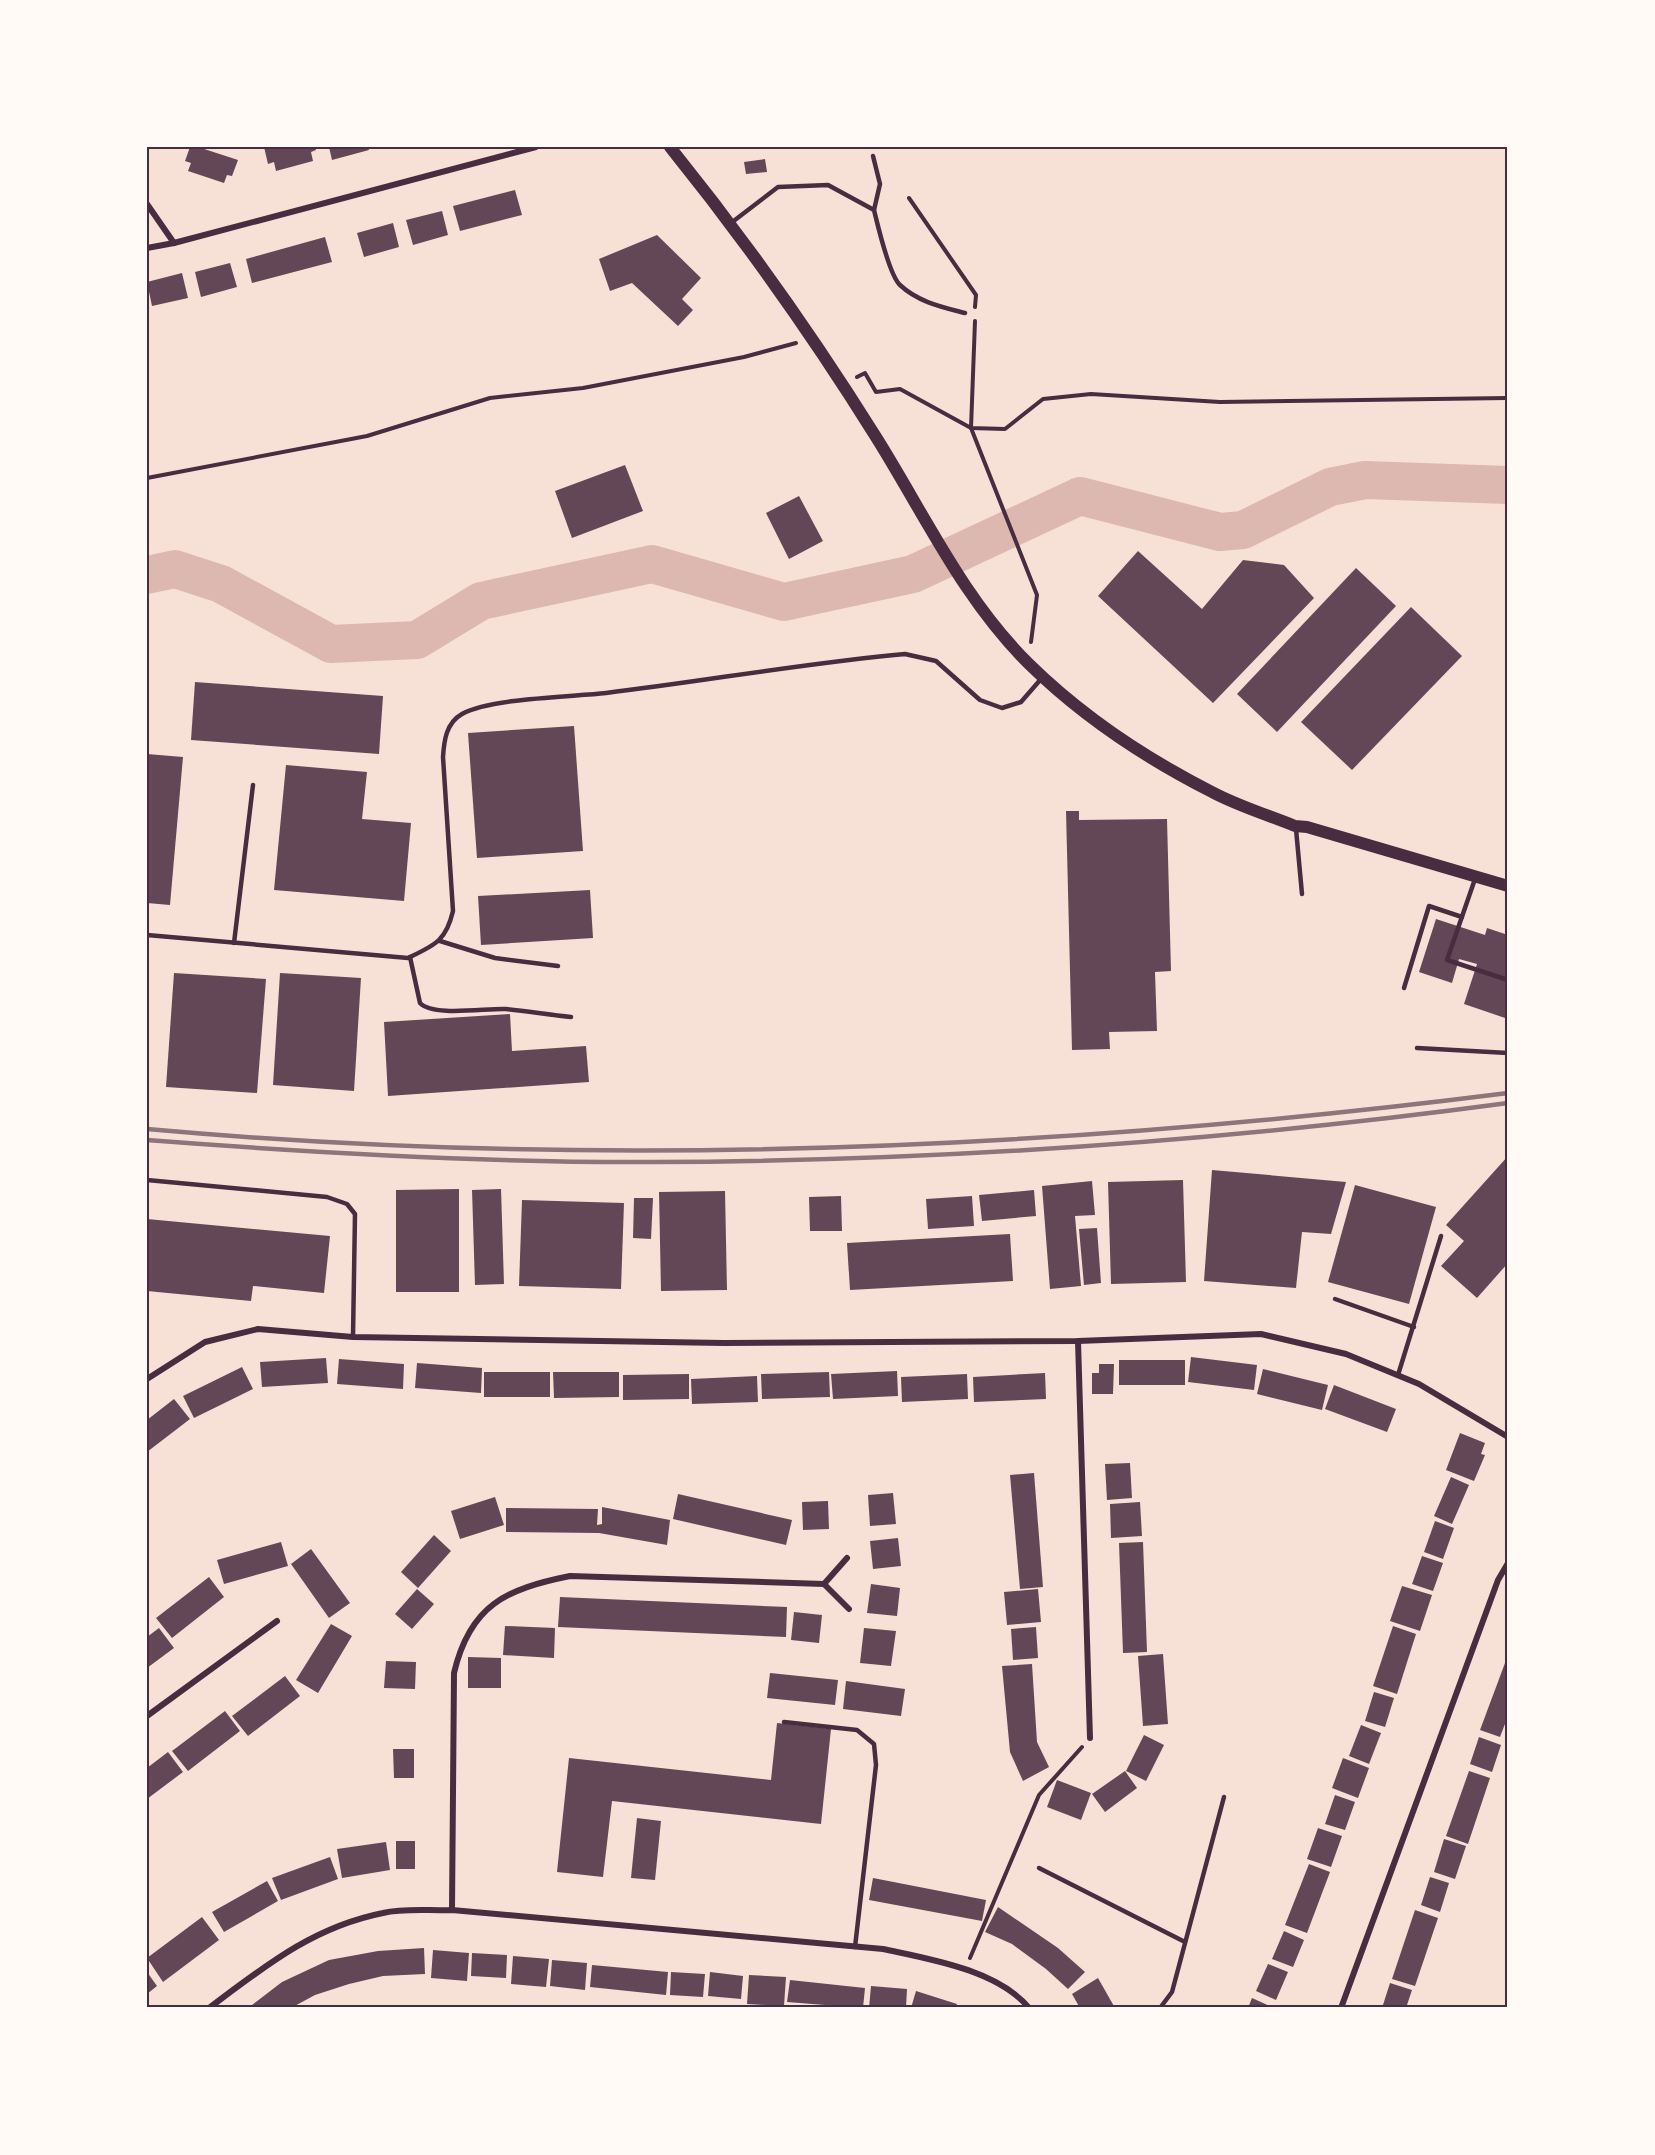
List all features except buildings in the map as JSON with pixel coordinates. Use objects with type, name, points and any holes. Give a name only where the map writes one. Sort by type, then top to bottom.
[{"type":"main road","points":[[670,147],[731,223],[816,341],[911,493],[939,546],[968,590],[992,624],[1043,677],[1087,713],[1149,757],[1214,793],[1295,826],[1307,827],[1508,886]]},
{"type":"street","points":[[147,248],[174,243],[536,147]]},
{"type":"street","points":[[147,204],[174,243]]},
{"type":"street","points":[[147,1379],[205,1342],[258,1329],[353,1337],[724,1343],[1078,1341],[1261,1334],[1346,1354],[1398,1375],[1438,1393],[1508,1437]]},
{"type":"street","points":[[1078,1341],[1090,1738]]},
{"type":"street","points":[[824,1584],[847,1558]]},
{"type":"street","points":[[1341,2008],[1498,1581],[1508,1563]]},
{"type":"street","points":[[452,1910],[454,1673],[461,1644],[484,1614],[499,1600],[530,1584],[570,1576],[824,1584],[849,1609]]},
{"type":"street","points":[[147,1716],[277,1621]]},
{"type":"street","points":[[209,2008],[281,1954],[339,1925],[385,1912],[452,1910],[883,1949],[943,1962],[990,1980],[1023,2001],[1029,2008]]},
{"type":"lane","points":[[873,156],[880,184],[874,210],[882,244],[898,284],[924,301],[964,313]]},
{"type":"lane","points":[[731,223],[778,187],[828,184],[874,210]]},
{"type":"lane","points":[[147,935],[410,957],[440,941],[449,929],[453,911],[443,758],[447,731],[461,714],[484,705],[607,693],[905,654],[936,660],[980,700],[1002,708],[1021,702],[1043,677]]},
{"type":"lane","points":[[234,942],[253,785]]},
{"type":"lane","points":[[1295,826],[1302,894]]},
{"type":"lane","points":[[1476,876],[1447,960],[1508,980]]},
{"type":"lane","points":[[1404,988],[1430,906],[1462,917]]},
{"type":"lane","points":[[440,941],[495,958],[558,966]]},
{"type":"lane","points":[[410,957],[420,1004],[424,1008],[440,1011],[503,1009],[571,1017]]},
{"type":"lane","points":[[1417,1048],[1508,1053]]},
{"type":"lane","points":[[147,1180],[327,1197],[347,1204],[355,1214],[353,1337]]},
{"type":"lane","points":[[1398,1375],[1441,1236]]},
{"type":"lane","points":[[1335,1299],[1414,1327]]},
{"type":"lane","points":[[784,1722],[857,1730],[874,1744],[876,1765],[855,1947]]},
{"type":"lane","points":[[1160,2008],[1172,1992],[1224,1797]]},
{"type":"lane","points":[[1039,1868],[1185,1942]]},
{"type":"path","points":[[909,198],[976,295],[971,428],[1037,594],[1029,664]]},
{"type":"path","points":[[147,478],[367,436],[490,398],[583,388],[786,347],[795,342],[800,351]]},
{"type":"path","points":[[843,385],[865,373],[876,392],[900,389],[971,428],[1005,429],[1043,399],[1091,394],[1220,402],[1508,398]]},
{"type":"path","points":[[965,1970],[1039,1795],[1090,1738]]},
{"type":"waterway","points":[[147,575],[175,569],[221,584],[331,644],[417,640],[481,601],[652,564],[784,602],[913,574],[1080,496],[1220,532],[1243,530],[1330,487],[1365,480],[1508,485]]},
{"type":"railway","points":[[147,1129],[317,1142],[488,1149],[658,1151],[829,1148],[999,1140],[1169,1128],[1339,1113],[1508,1093]]},
{"type":"railway","points":[[147,1140],[464,1159],[591,1162],[761,1161],[975,1153],[1189,1138],[1508,1103]]}]
